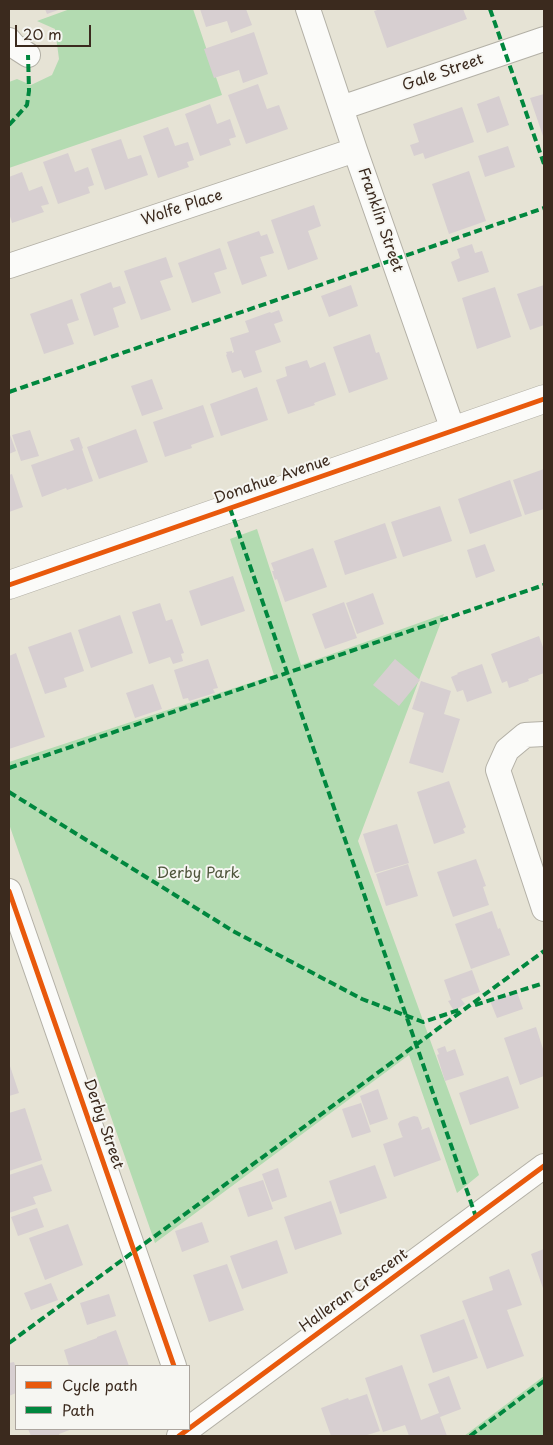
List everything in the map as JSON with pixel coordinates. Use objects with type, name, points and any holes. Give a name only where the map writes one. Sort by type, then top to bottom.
[{"type":"street","name":"Franklin Street","points":[[308,9],[453,430]]},
{"type":"street","name":"Gale Street","points":[[341,108],[544,39]]},
{"type":"street","points":[[9,40],[14,46],[28,55]]},
{"type":"street","name":"Wolfe Place","points":[[9,266],[355,150]]},
{"type":"street","name":"Donahue Avenue","points":[[9,585],[544,399]]},
{"type":"street","points":[[544,734],[525,735],[507,750],[498,770],[544,909]]},
{"type":"street","name":"Derby Street","points":[[9,891],[174,1365]]},
{"type":"street","name":"Halleran Crescent","points":[[190,1422],[544,1166]]},
{"type":"green space","points":[[70,9],[193,9],[222,95],[9,168],[9,82],[17,79],[31,85],[52,75],[59,59],[55,29],[37,21]]},
{"type":"green space","name":"Derby Park","points":[[257,529],[301,665],[444,614],[358,841],[479,1175],[457,1193],[409,1055],[155,1243],[9,824],[9,762],[274,675],[230,539]]},
{"type":"green space","points":[[544,1376],[544,1436],[464,1436]]},
{"type":"building","points":[[45,9],[61,9],[47,14]]},
{"type":"building","points":[[200,9],[246,9],[252,25],[231,33],[227,21],[206,27]]},
{"type":"building","points":[[381,9],[463,9],[467,19],[387,48],[374,11]]},
{"type":"building","points":[[254,32],[268,74],[243,83],[239,70],[214,78],[204,49]]},
{"type":"building","points":[[258,84],[267,109],[279,105],[288,129],[246,144],[228,95]]},
{"type":"building","points":[[544,94],[544,135],[543,136],[530,98]]},
{"type":"building","points":[[499,96],[509,125],[487,133],[477,104]]},
{"type":"building","points":[[210,104],[217,124],[230,119],[236,137],[229,139],[231,145],[200,156],[185,114]]},
{"type":"building","points":[[462,107],[474,142],[425,159],[423,153],[414,156],[410,145],[419,142],[413,124]]},
{"type":"building","points":[[168,127],[175,146],[188,142],[194,160],[187,162],[189,167],[158,178],[143,136]]},
{"type":"building","points":[[121,139],[128,159],[141,155],[148,175],[105,190],[91,149]]},
{"type":"building","points":[[508,146],[515,167],[485,177],[478,156]]},
{"type":"building","points":[[68,153],[75,172],[88,167],[94,185],[88,187],[90,193],[58,204],[43,162]]},
{"type":"building","points":[[469,171],[486,221],[449,234],[432,184]]},
{"type":"building","points":[[22,172],[29,191],[42,186],[49,204],[41,206],[44,212],[12,223],[9,213],[9,177]]},
{"type":"building","points":[[314,205],[321,226],[308,231],[318,259],[288,270],[271,220]]},
{"type":"building","points":[[259,231],[261,236],[267,234],[274,253],[260,257],[267,276],[242,285],[227,242]]},
{"type":"building","points":[[472,244],[475,253],[482,251],[489,272],[458,282],[451,262],[460,258],[457,249]]},
{"type":"building","points":[[220,248],[227,269],[214,273],[221,293],[192,303],[178,263]]},
{"type":"building","points":[[166,257],[173,277],[160,281],[171,310],[141,320],[124,271]]},
{"type":"building","points":[[111,282],[113,288],[120,286],[126,303],[113,308],[119,327],[94,336],[80,294]]},
{"type":"building","points":[[351,285],[358,306],[329,317],[321,296]]},
{"type":"building","points":[[544,285],[544,325],[530,330],[517,294]]},
{"type":"building","points":[[495,287],[511,337],[477,349],[462,298]]},
{"type":"building","points":[[72,299],[79,320],[67,324],[74,344],[44,354],[30,314]]},
{"type":"building","points":[[279,310],[283,321],[274,324],[281,342],[255,351],[262,372],[244,378],[241,370],[232,373],[226,355],[226,352],[234,352],[230,338],[249,332],[245,321]]},
{"type":"building","points":[[370,334],[376,353],[379,352],[388,379],[349,393],[333,347]]},
{"type":"building","points":[[307,360],[310,368],[325,362],[336,395],[314,403],[315,405],[288,414],[276,380],[287,376],[285,367]]},
{"type":"building","points":[[152,379],[163,409],[142,416],[131,386]]},
{"type":"building","points":[[257,387],[268,420],[221,436],[210,404]]},
{"type":"building","points":[[203,405],[214,437],[191,445],[192,448],[165,457],[153,422]]},
{"type":"building","points":[[136,429],[148,462],[99,479],[87,447]]},
{"type":"building","points":[[30,430],[39,456],[21,461],[12,435]]},
{"type":"building","points":[[9,432],[16,451],[9,454]]},
{"type":"building","points":[[79,437],[93,481],[42,497],[31,465],[74,450],[70,440]]},
{"type":"building","points":[[544,469],[544,509],[525,515],[513,480]]},
{"type":"building","points":[[12,474],[23,507],[9,512],[9,475]]},
{"type":"building","points":[[510,480],[522,516],[470,534],[458,499]]},
{"type":"building","points":[[440,506],[452,541],[403,557],[391,522]]},
{"type":"building","points":[[385,523],[397,558],[345,575],[334,541]]},
{"type":"building","points":[[485,544],[495,571],[476,578],[467,550]]},
{"type":"building","points":[[313,548],[327,587],[285,602],[277,579],[275,580],[271,563]]},
{"type":"building","points":[[233,576],[245,611],[201,626],[189,591]]},
{"type":"building","points":[[373,593],[384,624],[357,634],[346,603]]},
{"type":"building","points":[[344,602],[357,638],[325,649],[312,614]]},
{"type":"building","points":[[160,603],[166,621],[172,619],[184,653],[181,654],[183,661],[173,664],[170,657],[149,664],[132,612]]},
{"type":"building","points":[[120,615],[133,653],[91,668],[78,630]]},
{"type":"building","points":[[71,632],[84,671],[64,678],[67,687],[45,694],[28,647]]},
{"type":"building","points":[[539,636],[544,650],[544,673],[509,688],[507,681],[502,683],[491,654]]},
{"type":"building","points":[[16,653],[45,737],[9,749],[9,656]]},
{"type":"building","points":[[208,659],[218,688],[213,689],[215,693],[189,701],[188,698],[183,699],[174,670]]},
{"type":"building","points":[[395,659],[420,680],[399,706],[373,685]]},
{"type":"building","points":[[482,664],[492,693],[467,702],[463,690],[457,692],[451,677]]},
{"type":"building","points":[[421,681],[451,691],[444,714],[460,719],[443,773],[409,763],[424,713],[412,709]]},
{"type":"building","points":[[153,684],[162,709],[135,718],[126,693]]},
{"type":"building","points":[[449,781],[466,827],[463,829],[465,833],[434,844],[417,792]]},
{"type":"building","points":[[397,824],[409,863],[375,873],[363,834]]},
{"type":"building","points":[[476,859],[486,886],[483,887],[489,905],[453,917],[437,872]]},
{"type":"building","points":[[408,864],[418,896],[386,906],[376,874]]},
{"type":"building","points":[[492,911],[510,955],[471,969],[455,924]]},
{"type":"building","points":[[472,970],[480,992],[461,999],[465,1004],[454,1011],[448,1001],[451,1000],[444,980]]},
{"type":"building","points":[[517,992],[523,1009],[497,1018],[490,1001]]},
{"type":"building","points":[[536,1027],[544,1052],[544,1076],[520,1085],[504,1038]]},
{"type":"building","points":[[445,1046],[447,1052],[455,1049],[464,1075],[445,1081],[437,1049]]},
{"type":"building","points":[[9,1063],[19,1093],[9,1096]]},
{"type":"building","points":[[508,1076],[519,1108],[470,1125],[459,1093]]},
{"type":"building","points":[[378,1089],[388,1119],[370,1125],[360,1096]]},
{"type":"building","points":[[361,1103],[371,1132],[352,1138],[342,1109]]},
{"type":"building","points":[[25,1108],[42,1160],[9,1171],[9,1113]]},
{"type":"building","points":[[414,1116],[418,1117],[421,1130],[429,1127],[441,1160],[394,1177],[383,1144],[403,1137],[398,1124],[400,1121]]},
{"type":"building","points":[[42,1164],[52,1191],[33,1197],[36,1204],[9,1213],[9,1175]]},
{"type":"building","points":[[375,1165],[387,1198],[340,1214],[329,1181]]},
{"type":"building","points":[[278,1168],[287,1197],[272,1202],[262,1174]]},
{"type":"building","points":[[263,1180],[273,1209],[248,1217],[238,1188]]},
{"type":"building","points":[[331,1201],[342,1234],[295,1250],[284,1217]]},
{"type":"building","points":[[37,1208],[44,1227],[18,1236],[11,1217]]},
{"type":"building","points":[[202,1222],[209,1242],[182,1252],[175,1231]]},
{"type":"building","points":[[68,1224],[83,1265],[45,1280],[29,1238]]},
{"type":"building","points":[[277,1240],[288,1273],[242,1289],[230,1256]]},
{"type":"building","points":[[544,1249],[544,1291],[531,1254]]},
{"type":"building","points":[[227,1264],[244,1310],[209,1322],[193,1275]]},
{"type":"building","points":[[509,1269],[522,1305],[507,1310],[524,1356],[487,1369],[462,1301],[493,1290],[489,1277]]},
{"type":"building","points":[[51,1283],[58,1300],[31,1310],[24,1293]]},
{"type":"building","points":[[109,1294],[116,1316],[87,1325],[80,1303]]},
{"type":"building","points":[[464,1319],[478,1358],[433,1373],[420,1335]]},
{"type":"building","points":[[116,1330],[129,1365],[69,1365],[64,1350]]},
{"type":"building","points":[[14,1362],[15,1366],[15,1393],[9,1396],[9,1363]]},
{"type":"building","points":[[402,1365],[421,1420],[439,1413],[428,1384],[449,1376],[461,1409],[440,1417],[447,1436],[409,1436],[405,1425],[383,1432],[365,1378]]},
{"type":"building","points":[[367,1394],[380,1431],[364,1436],[331,1436],[321,1408],[348,1398],[349,1400]]},
{"type":"building","points":[[28,1430],[69,1430],[59,1434],[60,1436],[31,1436]]},
{"type":"marked path","points":[[490,9],[544,164]]},
{"type":"marked path","points":[[9,125],[27,105],[29,91],[28,55]]},
{"type":"marked path","points":[[9,392],[544,208]]},
{"type":"marked path","points":[[230,508],[476,1217]]},
{"type":"marked path","points":[[9,768],[544,585]]},
{"type":"marked path","points":[[9,792],[233,931],[362,999],[423,1022],[459,1010]]},
{"type":"marked path","points":[[9,1343],[544,951]]},
{"type":"marked path","points":[[475,1005],[544,983]]},
{"type":"marked path","points":[[470,1436],[544,1381]]},
{"type":"cycle path","points":[[9,585],[544,399]]},
{"type":"cycle path","points":[[9,891],[174,1365]]},
{"type":"cycle path","points":[[190,1428],[544,1166]]},
{"type":"cycle path","points":[[179,1436],[187,1430]]}]
